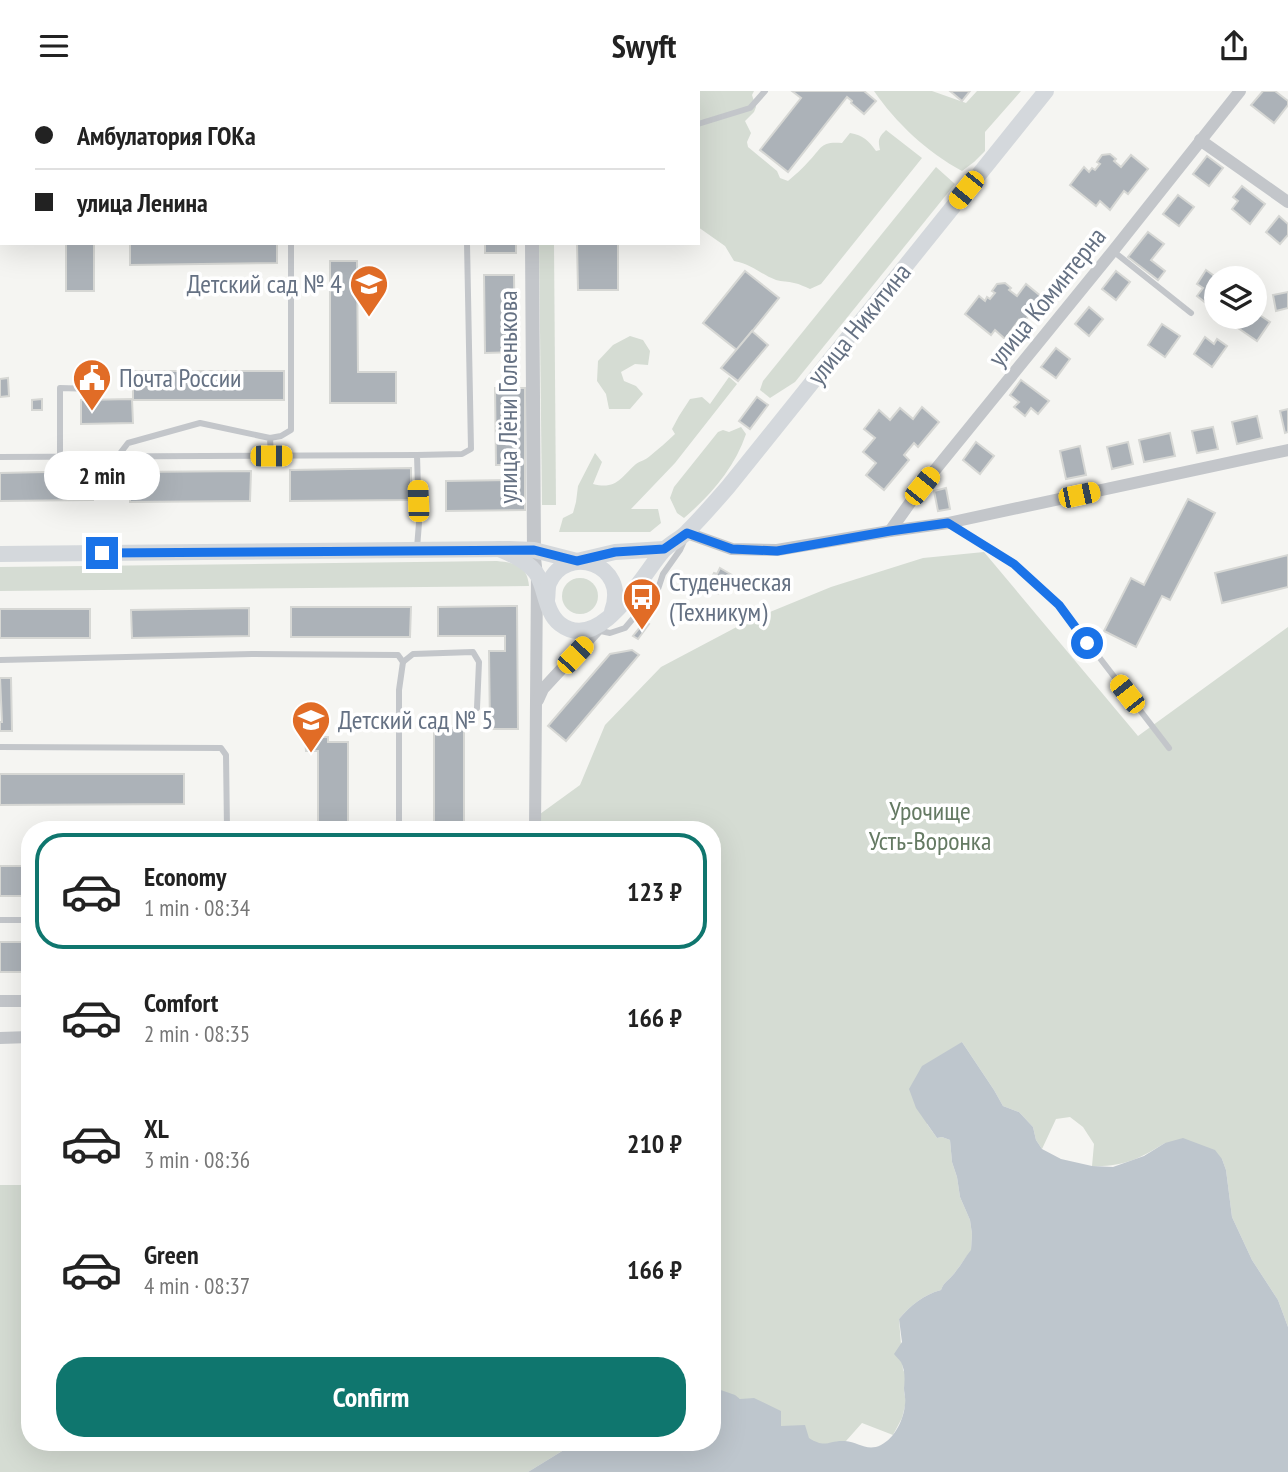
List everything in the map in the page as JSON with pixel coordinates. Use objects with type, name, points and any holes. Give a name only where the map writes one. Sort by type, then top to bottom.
[{"type":"main road","name":"улица Никитина","points":[[664,549],[687,533],[728,487],[1046,91]]},
{"type":"main road","points":[[499,549],[517,557],[530,567],[537,575],[552,615],[561,625],[573,630],[593,629],[604,624],[644,578],[664,549]]},
{"type":"main road","points":[[547,602],[549,584],[560,569],[577,561],[615,552],[664,549]]},
{"type":"main road","points":[[0,554],[534,550],[597,565],[612,579],[616,599],[604,624]]},
{"type":"street","name":"улица Коминтерна","points":[[890,531],[922,486],[1114,251],[1240,91]]},
{"type":"street","points":[[1200,140],[1288,202]]},
{"type":"street","name":"улица Лёни Голенькова","points":[[532,245],[534,550]]},
{"type":"street","points":[[687,533],[732,549],[777,551],[948,523],[1288,450]]},
{"type":"street","points":[[534,550],[537,575],[535,821]]},
{"type":"street","points":[[536,707],[543,689],[604,624]]},
{"type":"street","points":[[0,1001],[21,1001]]},
{"type":"street","points":[[0,1038],[21,1037]]},
{"type":"lane","points":[[700,123],[750,108],[765,91]]},
{"type":"lane","points":[[118,456],[128,443],[200,423],[270,438],[291,430],[291,245]]},
{"type":"lane","points":[[0,457],[462,454],[471,449],[467,245]]},
{"type":"lane","points":[[1114,251],[1191,313]]},
{"type":"lane","points":[[60,457],[60,388],[94,389]]},
{"type":"lane","points":[[270,438],[271,456]]},
{"type":"lane","points":[[417,455],[417,550]]},
{"type":"lane","points":[[948,523],[1014,564],[1059,605],[1169,748]]},
{"type":"lane","points":[[604,624],[610,633],[625,628],[658,589],[663,574],[680,550],[687,533]]},
{"type":"lane","points":[[399,821],[398,690],[403,663],[413,654],[472,652],[478,662],[477,708]]},
{"type":"lane","points":[[0,660],[252,654],[398,655],[403,663]]},
{"type":"lane","points":[[0,747],[221,748],[226,755],[228,821]]},
{"type":"lane","points":[[0,920],[21,920]]},
{"type":"green space","points":[[700,91],[754,91],[752,95],[756,107],[745,121],[751,133],[748,147],[777,171],[780,178],[788,181],[822,146],[842,143],[850,133],[865,139],[876,151],[880,150],[879,139],[886,130],[922,158],[821,284],[810,289],[796,283],[776,280],[746,264],[734,261],[725,246],[700,228]]},
{"type":"green space","points":[[874,91],[932,91],[966,103],[977,91],[1021,91],[985,132],[985,151],[962,171],[913,136]]},
{"type":"green space","points":[[936,167],[955,184],[795,382],[770,398],[760,390],[763,381]]},
{"type":"green space","points":[[539,245],[554,245],[556,505],[542,505]]},
{"type":"green space","points":[[630,336],[643,340],[650,351],[648,365],[635,364],[621,372],[624,381],[636,386],[643,394],[630,409],[609,409],[606,394],[597,381],[598,361],[613,345]]},
{"type":"green space","points":[[729,377],[737,384],[675,463],[631,509],[658,509],[661,523],[650,532],[559,532],[563,518],[573,513],[578,486],[595,453],[602,462],[593,484],[613,484],[675,434],[672,429],[690,399],[702,397],[710,404]]},
{"type":"green space","points":[[741,427],[746,434],[729,469],[704,500],[684,518],[677,513],[670,498],[674,487],[718,432],[729,432]]},
{"type":"green space","name":"Урочище Усть-Воронка","points":[[984,552],[1138,736],[1288,627],[1288,1327],[1278,1300],[1252,1260],[1232,1217],[1222,1159],[1165,1143],[1130,1161],[1092,1166],[1094,1144],[1083,1127],[1070,1117],[1056,1119],[1042,1149],[1036,1140],[1033,1127],[1019,1112],[1003,1106],[962,1042],[927,1124],[937,1138],[950,1140],[960,1197],[970,1220],[971,1251],[941,1290],[918,1301],[899,1319],[903,1370],[906,1375],[906,1402],[902,1418],[893,1435],[862,1423],[846,1441],[820,1445],[781,1426],[740,1399],[721,1390],[721,821],[540,821],[540,814],[580,785],[605,725],[661,667],[748,621],[831,587],[923,558]]},
{"type":"green space","points":[[497,561],[523,569],[529,586],[0,591],[0,567]]},
{"type":"green space","points":[[580,578],[593,583],[598,596],[593,609],[580,614],[567,609],[562,596],[567,583]]},
{"type":"green space","points":[[0,1185],[21,1185],[21,1451],[562,1451],[528,1472],[0,1472]]},
{"type":"shaded area","points":[[962,1042],[1003,1106],[1019,1112],[1033,1127],[1036,1140],[1042,1149],[1061,1159],[1092,1166],[1113,1167],[1144,1156],[1165,1143],[1183,1138],[1215,1150],[1226,1170],[1232,1217],[1252,1260],[1278,1300],[1288,1327],[1288,1472],[528,1472],[562,1451],[721,1451],[721,1390],[740,1399],[754,1398],[781,1411],[781,1426],[805,1425],[809,1438],[819,1443],[845,1441],[876,1447],[891,1438],[901,1422],[905,1402],[903,1368],[894,1354],[902,1342],[899,1319],[918,1301],[941,1290],[971,1250],[970,1220],[960,1197],[950,1140],[937,1138],[916,1108],[909,1089],[922,1066]]},
{"type":"building","points":[[792,91],[864,91],[876,101],[864,114],[847,97],[788,172],[760,150],[801,98]]},
{"type":"building","points":[[950,91],[970,91],[962,101]]},
{"type":"building","points":[[1263,91],[1275,91],[1288,101],[1288,105],[1274,123],[1251,105]]},
{"type":"building","points":[[1110,154],[1121,167],[1131,155],[1148,169],[1128,194],[1124,191],[1110,210],[1100,201],[1096,206],[1070,185],[1084,167],[1089,172],[1092,168],[1095,170],[1102,155]]},
{"type":"building","points":[[1207,156],[1223,168],[1209,186],[1193,174]]},
{"type":"building","points":[[1242,186],[1265,204],[1250,224],[1232,209],[1238,201],[1233,197]]},
{"type":"building","points":[[1178,195],[1194,207],[1179,226],[1163,214]]},
{"type":"building","points":[[1279,216],[1288,224],[1288,235],[1280,244],[1266,232]]},
{"type":"building","points":[[1148,232],[1164,244],[1151,260],[1165,271],[1158,280],[1128,257]]},
{"type":"building","points":[[66,245],[94,245],[94,291],[66,291]]},
{"type":"building","points":[[130,245],[277,245],[277,263],[130,265]]},
{"type":"building","points":[[485,245],[516,245],[516,253],[485,253]]},
{"type":"building","points":[[577,245],[618,245],[618,290],[578,290]]},
{"type":"building","points":[[330,261],[357,261],[358,372],[396,372],[396,403],[330,403]]},
{"type":"building","points":[[745,271],[779,298],[737,350],[703,323]]},
{"type":"building","points":[[1116,271],[1130,282],[1116,300],[1102,289]]},
{"type":"building","points":[[1204,273],[1204,302],[1197,296],[1203,288],[1197,284]]},
{"type":"building","points":[[484,275],[514,275],[515,352],[485,353]]},
{"type":"building","points":[[1005,283],[1017,296],[1026,284],[1043,298],[1023,323],[1019,320],[1005,339],[995,330],[991,335],[965,314],[979,296],[985,301],[987,297],[990,299],[997,284]]},
{"type":"building","points":[[1288,292],[1288,308],[1276,311],[1273,295]]},
{"type":"building","points":[[1089,307],[1103,319],[1089,336],[1075,324]]},
{"type":"building","points":[[1162,324],[1180,336],[1165,357],[1148,345]]},
{"type":"building","points":[[1239,329],[1265,329],[1257,341]]},
{"type":"building","points":[[752,331],[768,345],[738,381],[721,368]]},
{"type":"building","points":[[1205,337],[1214,344],[1217,339],[1227,346],[1212,367],[1194,354]]},
{"type":"building","points":[[1056,348],[1070,359],[1056,378],[1041,367]]},
{"type":"building","points":[[133,371],[284,371],[284,400],[133,400]]},
{"type":"building","points":[[8,378],[9,396],[0,397],[0,379]]},
{"type":"building","points":[[1021,380],[1049,401],[1038,414],[1031,408],[1025,416],[1014,407],[1019,402],[1010,395]]},
{"type":"building","points":[[495,388],[525,388],[525,510],[446,511],[446,481],[514,480],[513,465],[496,465]]},
{"type":"building","points":[[757,397],[768,405],[750,429],[739,421]]},
{"type":"building","points":[[42,399],[42,410],[32,410],[32,400]]},
{"type":"building","points":[[132,399],[133,423],[81,424],[81,400]]},
{"type":"building","points":[[922,407],[939,422],[918,447],[914,443],[904,455],[909,460],[884,490],[866,475],[876,463],[863,452],[875,438],[864,429],[879,410],[890,420],[900,408],[913,419]]},
{"type":"building","points":[[1288,409],[1288,432],[1285,433],[1280,411]]},
{"type":"building","points":[[1257,416],[1262,438],[1237,444],[1232,422]]},
{"type":"building","points":[[1213,427],[1218,449],[1197,453],[1192,431]]},
{"type":"building","points":[[1170,433],[1175,456],[1144,462],[1139,440]]},
{"type":"building","points":[[976,442],[994,456],[980,474],[963,460]]},
{"type":"building","points":[[1128,442],[1133,464],[1112,469],[1107,447]]},
{"type":"building","points":[[1080,446],[1086,475],[1066,479],[1060,451]]},
{"type":"building","points":[[411,468],[411,500],[290,501],[290,470]]},
{"type":"building","points":[[92,471],[93,500],[0,501],[0,473]]},
{"type":"building","points":[[251,471],[250,501],[130,502],[130,472]]},
{"type":"building","points":[[946,488],[950,509],[938,511],[934,491]]},
{"type":"building","points":[[1188,499],[1215,513],[1170,600],[1162,596],[1136,647],[1104,631],[1131,578],[1144,585]]},
{"type":"building","points":[[1288,555],[1288,587],[1222,603],[1215,573]]},
{"type":"building","points":[[720,568],[732,575],[726,586],[722,584],[718,593],[707,587],[714,573],[717,574]]},
{"type":"building","points":[[517,606],[518,729],[490,729],[489,651],[505,651],[505,636],[438,636],[438,607]]},
{"type":"building","points":[[291,607],[411,607],[410,637],[291,637]]},
{"type":"building","points":[[249,608],[249,636],[132,638],[131,610]]},
{"type":"building","points":[[0,609],[90,609],[90,638],[0,638]]},
{"type":"building","points":[[645,621],[649,624],[638,639],[633,636]]},
{"type":"building","points":[[632,650],[639,655],[566,741],[548,726],[610,654]]},
{"type":"building","points":[[0,678],[11,678],[12,731],[0,731]]},
{"type":"building","points":[[434,728],[464,728],[464,821],[434,821]]},
{"type":"building","points":[[305,737],[328,737],[328,742],[348,742],[348,821],[318,821],[318,751],[306,751]]},
{"type":"building","points":[[0,774],[184,774],[184,804],[0,805]]},
{"type":"building","points":[[0,866],[21,866],[21,896],[0,896]]},
{"type":"building","points":[[0,942],[21,942],[21,972],[0,972]]},
{"type":"place","name":"Детский сад № 4","points":[[369,318]]},
{"type":"place","name":"Почта России","points":[[92,412]]},
{"type":"place","name":"Студенческая (Техникум)","points":[[642,631]]},
{"type":"place","name":"Детский сад № 5","points":[[311,754]]},
{"type":"route","points":[[102,553],[534,550],[577,561],[615,552],[664,549],[687,533],[732,549],[777,551],[948,523],[1014,564],[1059,605],[1087,643]]}]
